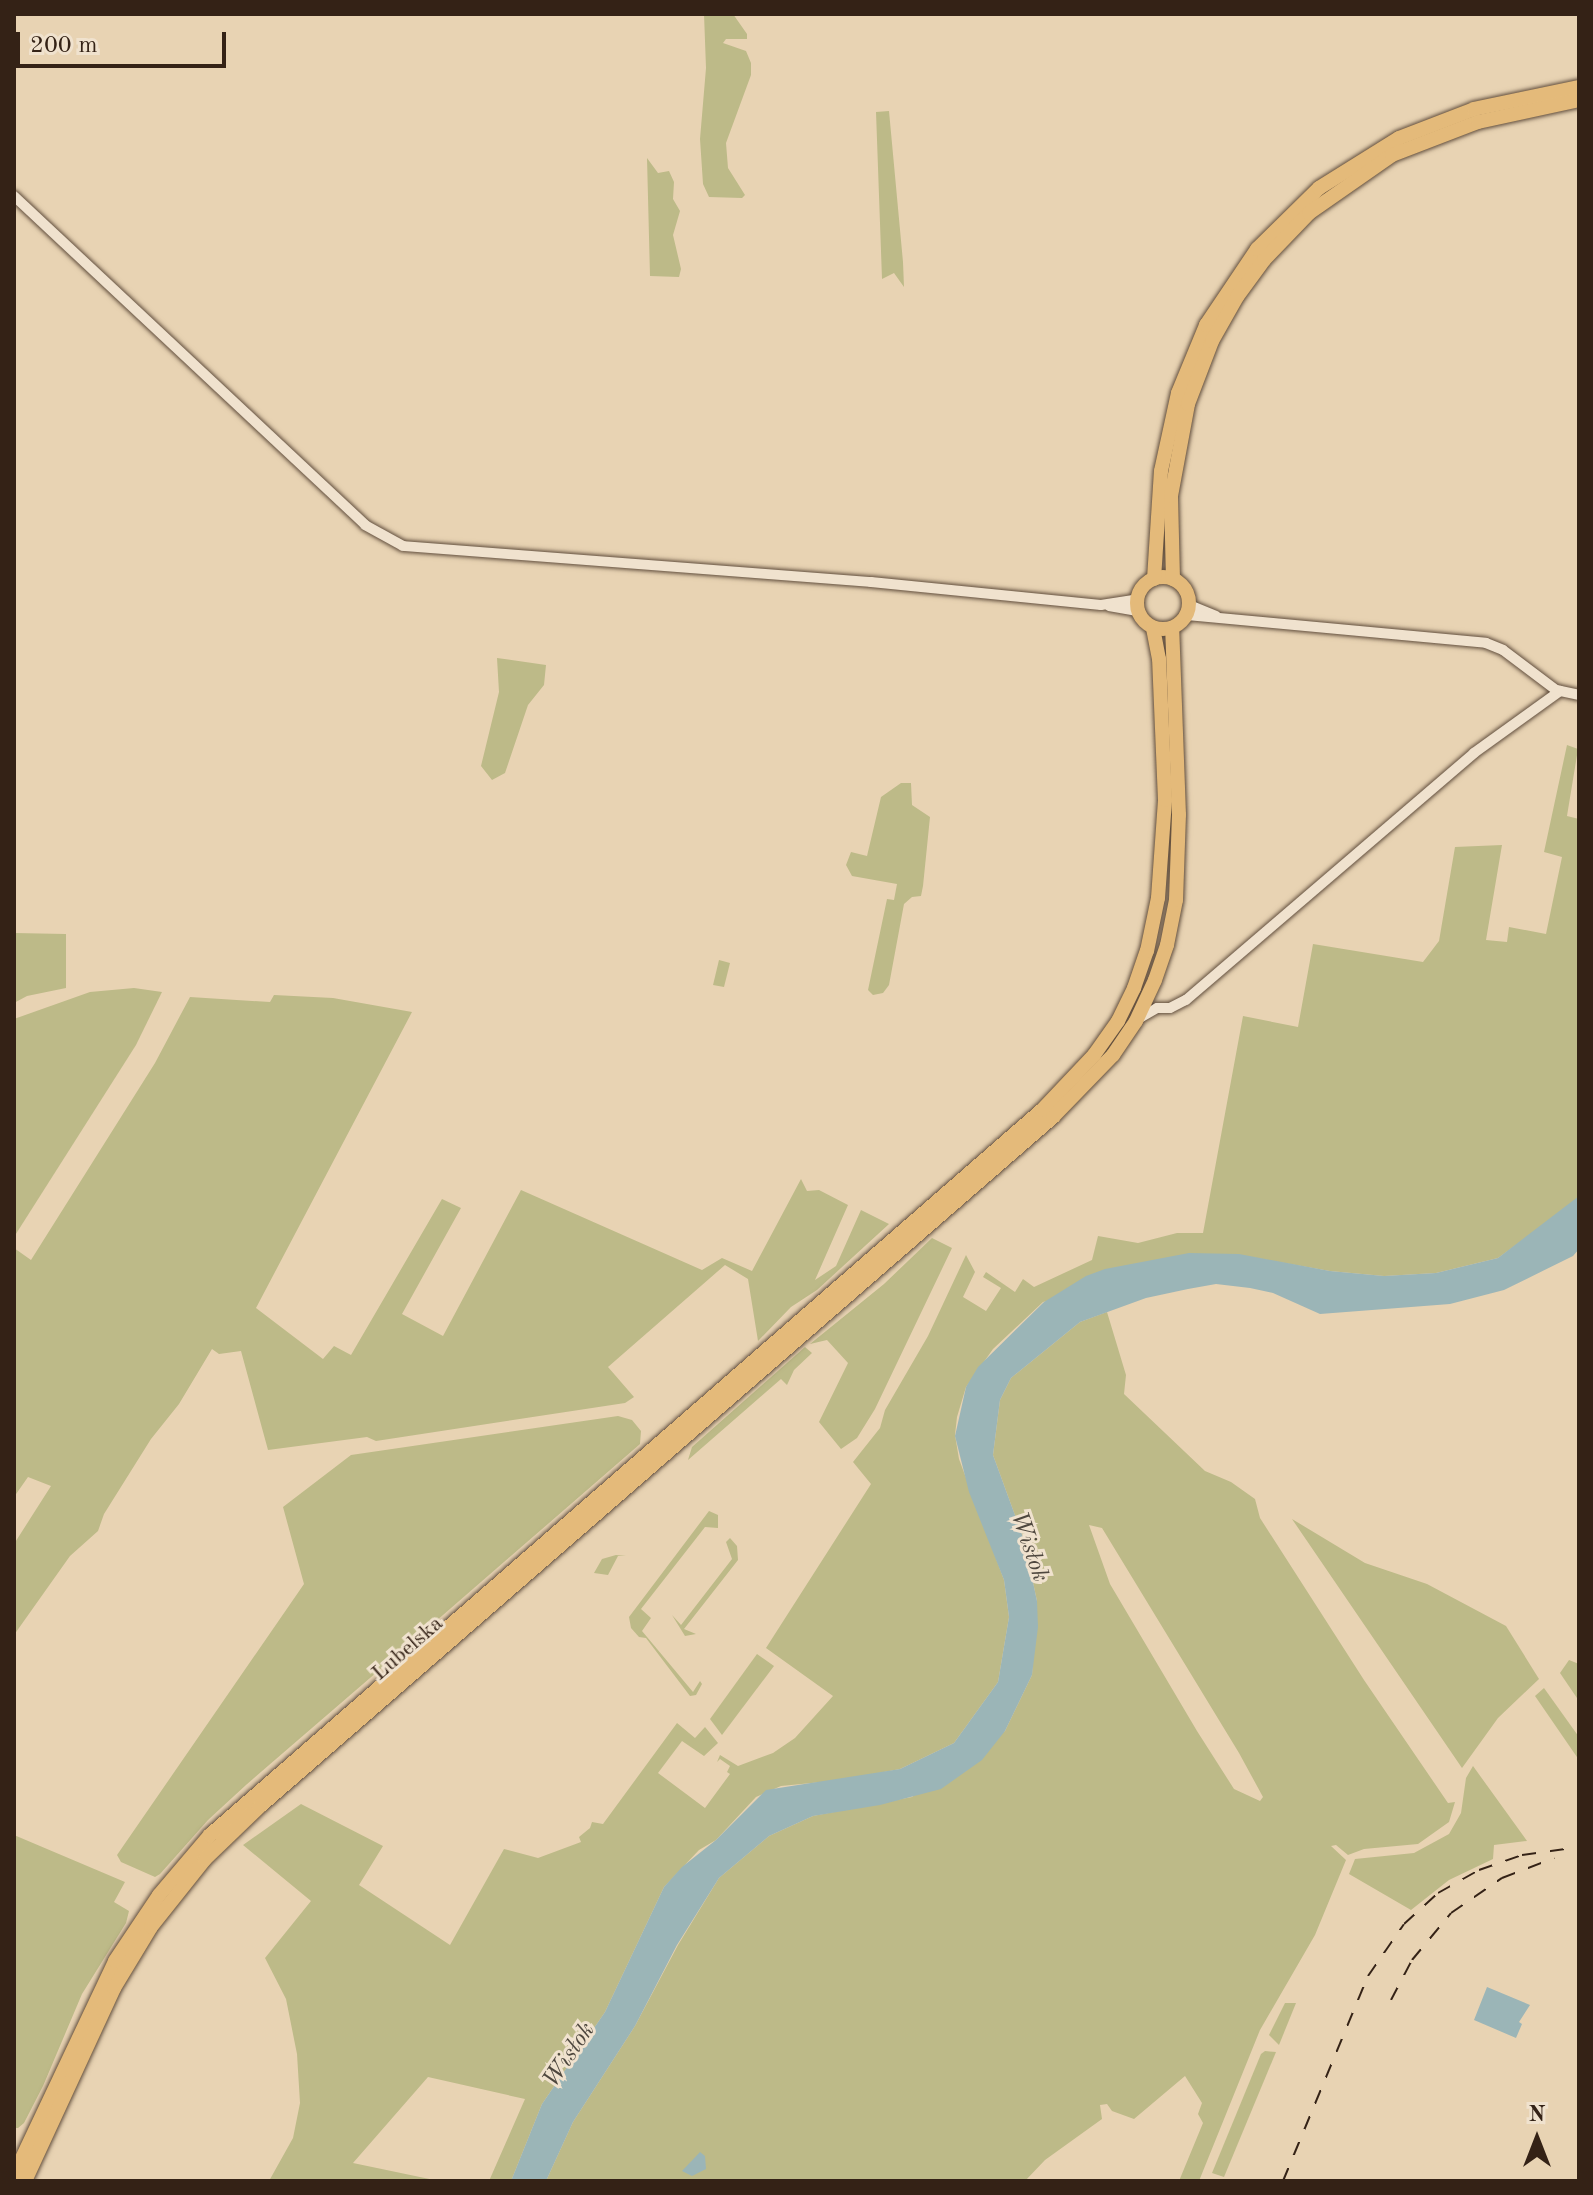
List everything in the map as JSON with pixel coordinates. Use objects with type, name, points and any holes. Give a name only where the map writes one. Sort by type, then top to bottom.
[{"type":"main road","points":[[1154,579],[1158,500],[1170,422],[1191,357],[1222,297],[1277,227],[1327,182],[1399,138],[1579,87]]},
{"type":"main road","points":[[1173,579],[1170,514],[1183,420],[1212,341],[1237,297],[1287,235],[1336,192],[1392,155],[1470,117],[1579,100]]},
{"type":"main road","points":[[1154,579],[1173,579],[1185,589],[1188,610],[1172,628],[1153,628],[1138,605],[1143,587],[1154,579]]},
{"type":"main road","name":"Lubelska","points":[[14,2175],[136,1926],[182,1866],[219,1827],[1049,1103],[1094,1055],[1118,1021],[1134,988],[1147,951],[1158,898],[1165,800],[1158,650],[1153,628]]},
{"type":"main road","name":"Lubelska","points":[[25,2181],[87,2030],[151,1927],[192,1874],[238,1826],[1080,1092],[1113,1055],[1136,1021],[1149,993],[1167,945],[1176,900],[1179,815],[1172,628]]},
{"type":"main road","points":[[1158,898],[1166,891],[1176,900]]},
{"type":"street","points":[[14,196],[365,525],[387,541],[428,549],[707,569],[1107,605],[1138,605]]},
{"type":"street","points":[[1188,610],[1218,617],[1486,643],[1503,650],[1560,691],[1579,695]]},
{"type":"street","points":[[1136,1021],[1157,1008],[1173,1007],[1186,1000],[1465,760],[1560,691]]},
{"type":"street","points":[[1149,993],[1157,1008]]},
{"type":"shaded area","points":[[704,14],[733,14],[747,34],[747,39],[726,39],[723,43],[746,51],[751,63],[751,75],[726,143],[728,168],[745,195],[742,198],[709,197],[703,184],[700,139],[706,68]]},
{"type":"shaded area","points":[[889,111],[904,287],[894,273],[882,279],[876,112]]},
{"type":"shaded area","points":[[647,158],[658,173],[669,171],[674,182],[673,199],[680,211],[673,235],[681,269],[679,277],[650,276]]},
{"type":"shaded area","points":[[497,658],[546,665],[544,685],[528,705],[505,773],[492,780],[481,766],[499,692]]},
{"type":"shaded area","points":[[1567,745],[1578,749],[1567,816],[1579,819],[1579,1196],[1576,1201],[1498,1258],[1436,1273],[1384,1276],[1330,1271],[1239,1255],[1043,1302],[993,1349],[966,1387],[957,1417],[955,1435],[959,1459],[1004,1580],[1009,1617],[998,1682],[954,1743],[900,1769],[842,1780],[781,1786],[756,1797],[716,1840],[699,1850],[664,1887],[605,2012],[542,2104],[511,2181],[489,2181],[525,2099],[428,2077],[353,2163],[439,2181],[269,2181],[293,2138],[300,2103],[297,2054],[286,1999],[265,1958],[311,1901],[243,1845],[301,1804],[383,1846],[359,1885],[450,1945],[504,1849],[538,1858],[581,1842],[579,1837],[590,1828],[592,1822],[603,1824],[677,1723],[695,1738],[705,1727],[718,1743],[704,1756],[682,1741],[658,1773],[705,1808],[730,1774],[727,1772],[730,1766],[720,1759],[717,1762],[720,1755],[738,1766],[773,1753],[795,1738],[833,1696],[766,1648],[871,1484],[853,1462],[880,1428],[885,1410],[928,1336],[966,1255],[975,1272],[963,1297],[986,1311],[1001,1288],[983,1277],[986,1272],[1015,1292],[1023,1279],[1034,1287],[1092,1260],[1098,1236],[1138,1243],[1177,1233],[1203,1233],[1243,1016],[1298,1027],[1313,944],[1423,962],[1439,941],[1455,847],[1502,845],[1486,940],[1507,942],[1509,927],[1546,934],[1562,857],[1544,852]]},
{"type":"shaded area","points":[[901,783],[911,783],[912,805],[930,817],[923,886],[921,896],[912,897],[904,904],[889,985],[883,993],[873,995],[868,990],[887,899],[894,900],[897,884],[852,876],[846,865],[851,852],[867,856],[881,797]]},
{"type":"shaded area","points":[[14,933],[66,934],[66,988],[27,996],[14,1003]]},
{"type":"shaded area","points":[[719,960],[730,963],[724,987],[713,985]]},
{"type":"shaded area","points":[[134,988],[162,992],[136,1045],[14,1237],[14,1019],[90,992]]},
{"type":"shaded area","points":[[274,995],[333,998],[412,1012],[256,1308],[323,1359],[334,1346],[351,1355],[442,1199],[461,1208],[402,1314],[443,1336],[521,1190],[702,1270],[722,1258],[752,1271],[801,1179],[807,1191],[819,1190],[848,1205],[815,1280],[836,1266],[861,1210],[889,1224],[817,1290],[791,1307],[758,1341],[748,1279],[725,1265],[608,1367],[634,1397],[625,1403],[376,1441],[367,1437],[268,1450],[241,1351],[219,1354],[212,1349],[179,1404],[151,1439],[104,1514],[98,1531],[70,1556],[14,1635],[14,1544],[51,1486],[28,1477],[14,1497],[14,1248],[31,1260],[155,1063],[190,997],[270,1002]]},
{"type":"shaded area","points":[[932,1238],[952,1248],[875,1409],[857,1438],[841,1449],[819,1422],[848,1363],[827,1340],[810,1344],[884,1284]]},
{"type":"shaded area","points":[[1107,1312],[1126,1375],[1124,1394],[1205,1471],[1231,1482],[1255,1499],[1260,1518],[1364,1680],[1448,1803],[1455,1802],[1449,1822],[1418,1844],[1364,1849],[1348,1855],[1336,1845],[1331,1846],[1346,1860],[1315,1935],[1260,2030],[1199,2181],[1179,2181],[1203,2123],[1198,2114],[1202,2103],[1185,2076],[1134,2119],[1112,2111],[1107,2104],[1100,2105],[1102,2119],[1045,2160],[1025,2181],[546,2181],[573,2122],[635,2026],[678,1945],[719,1878],[769,1836],[813,1816],[912,1797],[1005,1731],[1032,1675],[1037,1601],[1024,1540],[993,1455],[1000,1400],[1011,1378],[1080,1322]],"holes":[[[1089,1525],[1102,1528],[1239,1753],[1263,1797],[1260,1801],[1234,1789],[1110,1584]]]},
{"type":"shaded area","points":[[805,1347],[812,1353],[794,1370],[787,1385],[781,1379],[688,1460],[692,1447]]},
{"type":"shaded area","points":[[618,1416],[632,1420],[641,1431],[640,1444],[420,1635],[413,1636],[399,1653],[246,1785],[208,1820],[160,1874],[155,1877],[121,1862],[117,1855],[304,1584],[283,1507],[351,1455]]},
{"type":"shaded area","points":[[709,1511],[718,1515],[718,1528],[705,1527],[641,1609],[651,1618],[642,1631],[693,1692],[700,1681],[702,1684],[696,1695],[690,1696],[646,1638],[639,1637],[631,1628],[629,1617]]},
{"type":"shaded area","points":[[1292,1519],[1365,1563],[1427,1584],[1506,1626],[1539,1679],[1498,1718],[1462,1768]]},
{"type":"shaded area","points":[[730,1538],[737,1546],[738,1560],[684,1629],[696,1634],[685,1636],[672,1615],[681,1625],[732,1559],[726,1542]]},
{"type":"shaded area","points":[[616,1555],[626,1556],[618,1556],[608,1575],[594,1573],[602,1559]]},
{"type":"shaded area","points":[[757,1654],[774,1666],[722,1735],[710,1719]]},
{"type":"shaded area","points":[[1569,1660],[1579,1664],[1579,1701],[1560,1673]]},
{"type":"shaded area","points":[[1544,1688],[1579,1737],[1579,1760],[1535,1696]]},
{"type":"shaded area","points":[[1473,1766],[1527,1841],[1494,1845],[1493,1859],[1449,1880],[1411,1910],[1349,1874],[1355,1859],[1414,1853],[1449,1834],[1461,1813],[1466,1778]]},
{"type":"shaded area","points":[[14,1835],[125,1882],[114,1902],[129,1911],[126,1923],[82,1994],[43,2086],[24,2123],[18,2128],[14,2128]]},
{"type":"shaded area","points":[[1285,2003],[1296,2003],[1279,2045],[1269,2035]]},
{"type":"shaded area","points":[[1265,2051],[1276,2052],[1224,2177],[1212,2173],[1261,2054]]},
{"type":"water","points":[[1579,1196],[1579,1249],[1573,1256],[1504,1290],[1450,1304],[1320,1314],[1273,1293],[1216,1284],[1146,1298],[1080,1322],[1011,1378],[1000,1400],[993,1455],[1024,1540],[1037,1601],[1038,1627],[1032,1675],[1005,1731],[982,1760],[941,1789],[880,1805],[813,1816],[769,1836],[719,1878],[677,1945],[635,2026],[573,2122],[546,2181],[511,2181],[542,2104],[605,2012],[664,1887],[682,1867],[716,1840],[766,1790],[900,1769],[954,1743],[998,1682],[1009,1617],[1004,1580],[969,1492],[955,1436],[966,1387],[978,1367],[1044,1302],[1086,1276],[1105,1269],[1189,1253],[1239,1254],[1330,1271],[1384,1276],[1436,1273],[1498,1258]]},
{"type":"water","points":[[1487,1987],[1530,2005],[1519,2022],[1522,2024],[1516,2038],[1474,2020]]},
{"type":"water","points":[[700,2152],[705,2156],[706,2169],[692,2176],[682,2171]]},
{"type":"railway","points":[[1283,2181],[1368,1976],[1404,1924],[1438,1893],[1479,1870],[1522,1855],[1579,1847]]},
{"type":"railway","points":[[1391,2000],[1412,1960],[1451,1913],[1502,1878],[1554,1858]]},
{"type":"water label","name":"Wisłok","points":[[1028,1547]]},
{"type":"water label","name":"Wisłok","points":[[570,2056]]}]
